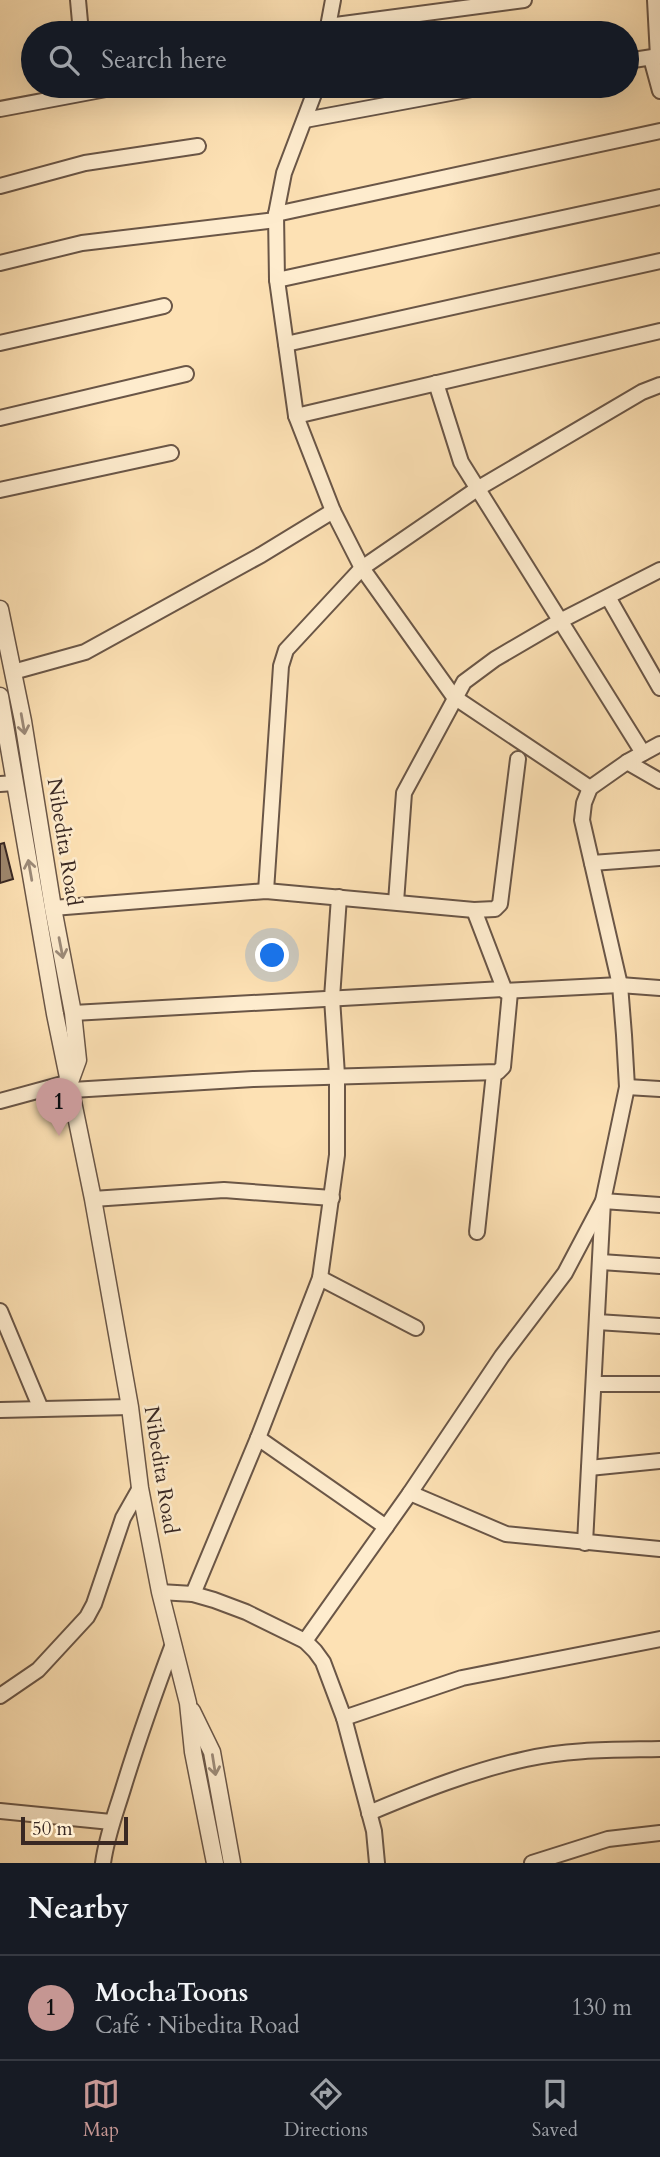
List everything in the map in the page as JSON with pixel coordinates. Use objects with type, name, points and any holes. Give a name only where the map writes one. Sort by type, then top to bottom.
[{"type":"street","points":[[78,0],[80,21]]},
{"type":"street","points":[[329,21],[333,0]]},
{"type":"street","points":[[386,21],[524,0]]},
{"type":"street","points":[[655,0],[656,57],[660,91]]},
{"type":"street","points":[[0,109],[47,98]]},
{"type":"street","points":[[313,98],[284,173],[276,217],[277,280],[296,416],[333,511],[362,568],[454,697],[590,788]]},
{"type":"street","points":[[305,120],[423,98]]},
{"type":"street","points":[[0,263],[82,243],[276,217],[660,131]]},
{"type":"street","points":[[0,186],[85,163],[198,146]]},
{"type":"street","points":[[277,280],[660,197]]},
{"type":"street","points":[[286,344],[660,261]]},
{"type":"street","points":[[0,343],[164,306]]},
{"type":"street","points":[[296,416],[660,331]]},
{"type":"street","points":[[0,418],[186,374]]},
{"type":"street","points":[[436,383],[456,449],[477,489],[643,753]]},
{"type":"street","points":[[266,891],[282,657],[286,650],[362,568],[477,489],[660,385]]},
{"type":"street","points":[[0,490],[171,453]]},
{"type":"street","points":[[13,672],[85,652],[261,555],[333,511]]},
{"type":"street","points":[[396,902],[404,793],[464,682],[495,659],[561,621],[660,570]]},
{"type":"street","points":[[608,597],[660,688]]},
{"type":"street","name":"Nibedita Road","points":[[0,609],[23,721],[53,908],[74,1013],[78,1060],[71,1086]]},
{"type":"street","name":"Nibedita Road","points":[[1,703],[8,784],[93,1199],[130,1407],[140,1488],[160,1592],[188,1703],[193,1752],[215,1863]]},
{"type":"street","points":[[584,1543],[603,1201],[627,1087],[620,985],[582,820],[584,803],[590,788],[627,762],[660,744]]},
{"type":"street","points":[[53,908],[266,891],[474,910],[495,909],[500,904],[518,760]]},
{"type":"street","points":[[627,762],[660,781]]},
{"type":"street","points":[[592,863],[660,858]]},
{"type":"street","points":[[193,1594],[258,1438],[320,1278],[337,1155],[337,1075],[332,998],[339,897]]},
{"type":"street","points":[[0,1101],[71,1086],[500,1071],[503,1067],[506,991],[474,910]]},
{"type":"street","points":[[74,1013],[620,985],[660,988]]},
{"type":"street","points":[[477,1232],[494,1073]]},
{"type":"street","points":[[627,1087],[660,1089]]},
{"type":"street","points":[[93,1199],[224,1190],[332,1198]]},
{"type":"street","points":[[603,1201],[660,1205]]},
{"type":"street","points":[[306,1641],[411,1493],[502,1356],[565,1273],[603,1201]]},
{"type":"street","points":[[600,1262],[660,1266]]},
{"type":"street","points":[[320,1278],[416,1328]]},
{"type":"street","points":[[0,1311],[41,1409]]},
{"type":"street","points":[[597,1322],[660,1326]]},
{"type":"street","points":[[594,1384],[660,1384]]},
{"type":"street","points":[[0,1410],[130,1407]]},
{"type":"street","points":[[258,1438],[386,1527]]},
{"type":"street","points":[[589,1468],[660,1461]]},
{"type":"street","points":[[0,1696],[38,1670],[87,1617],[94,1604],[123,1518],[140,1488]]},
{"type":"street","points":[[411,1493],[506,1534],[660,1549]]},
{"type":"street","points":[[160,1592],[193,1594],[246,1612],[306,1641],[316,1651],[323,1662],[344,1718],[374,1831],[377,1863]]},
{"type":"street","points":[[344,1718],[462,1678],[660,1639]]},
{"type":"street","points":[[103,1863],[111,1822],[144,1720],[173,1644]]},
{"type":"street","points":[[188,1703],[212,1752],[232,1863]]},
{"type":"street","points":[[369,1813],[451,1779],[527,1758],[579,1751],[660,1749]]},
{"type":"street","points":[[0,1811],[111,1822]]},
{"type":"street","points":[[532,1863],[608,1839],[660,1833]]},
{"type":"building","points":[[4,843],[13,879],[0,883],[0,844]]},
{"type":"place","name":"MochaToons","points":[[59,1136]]}]
